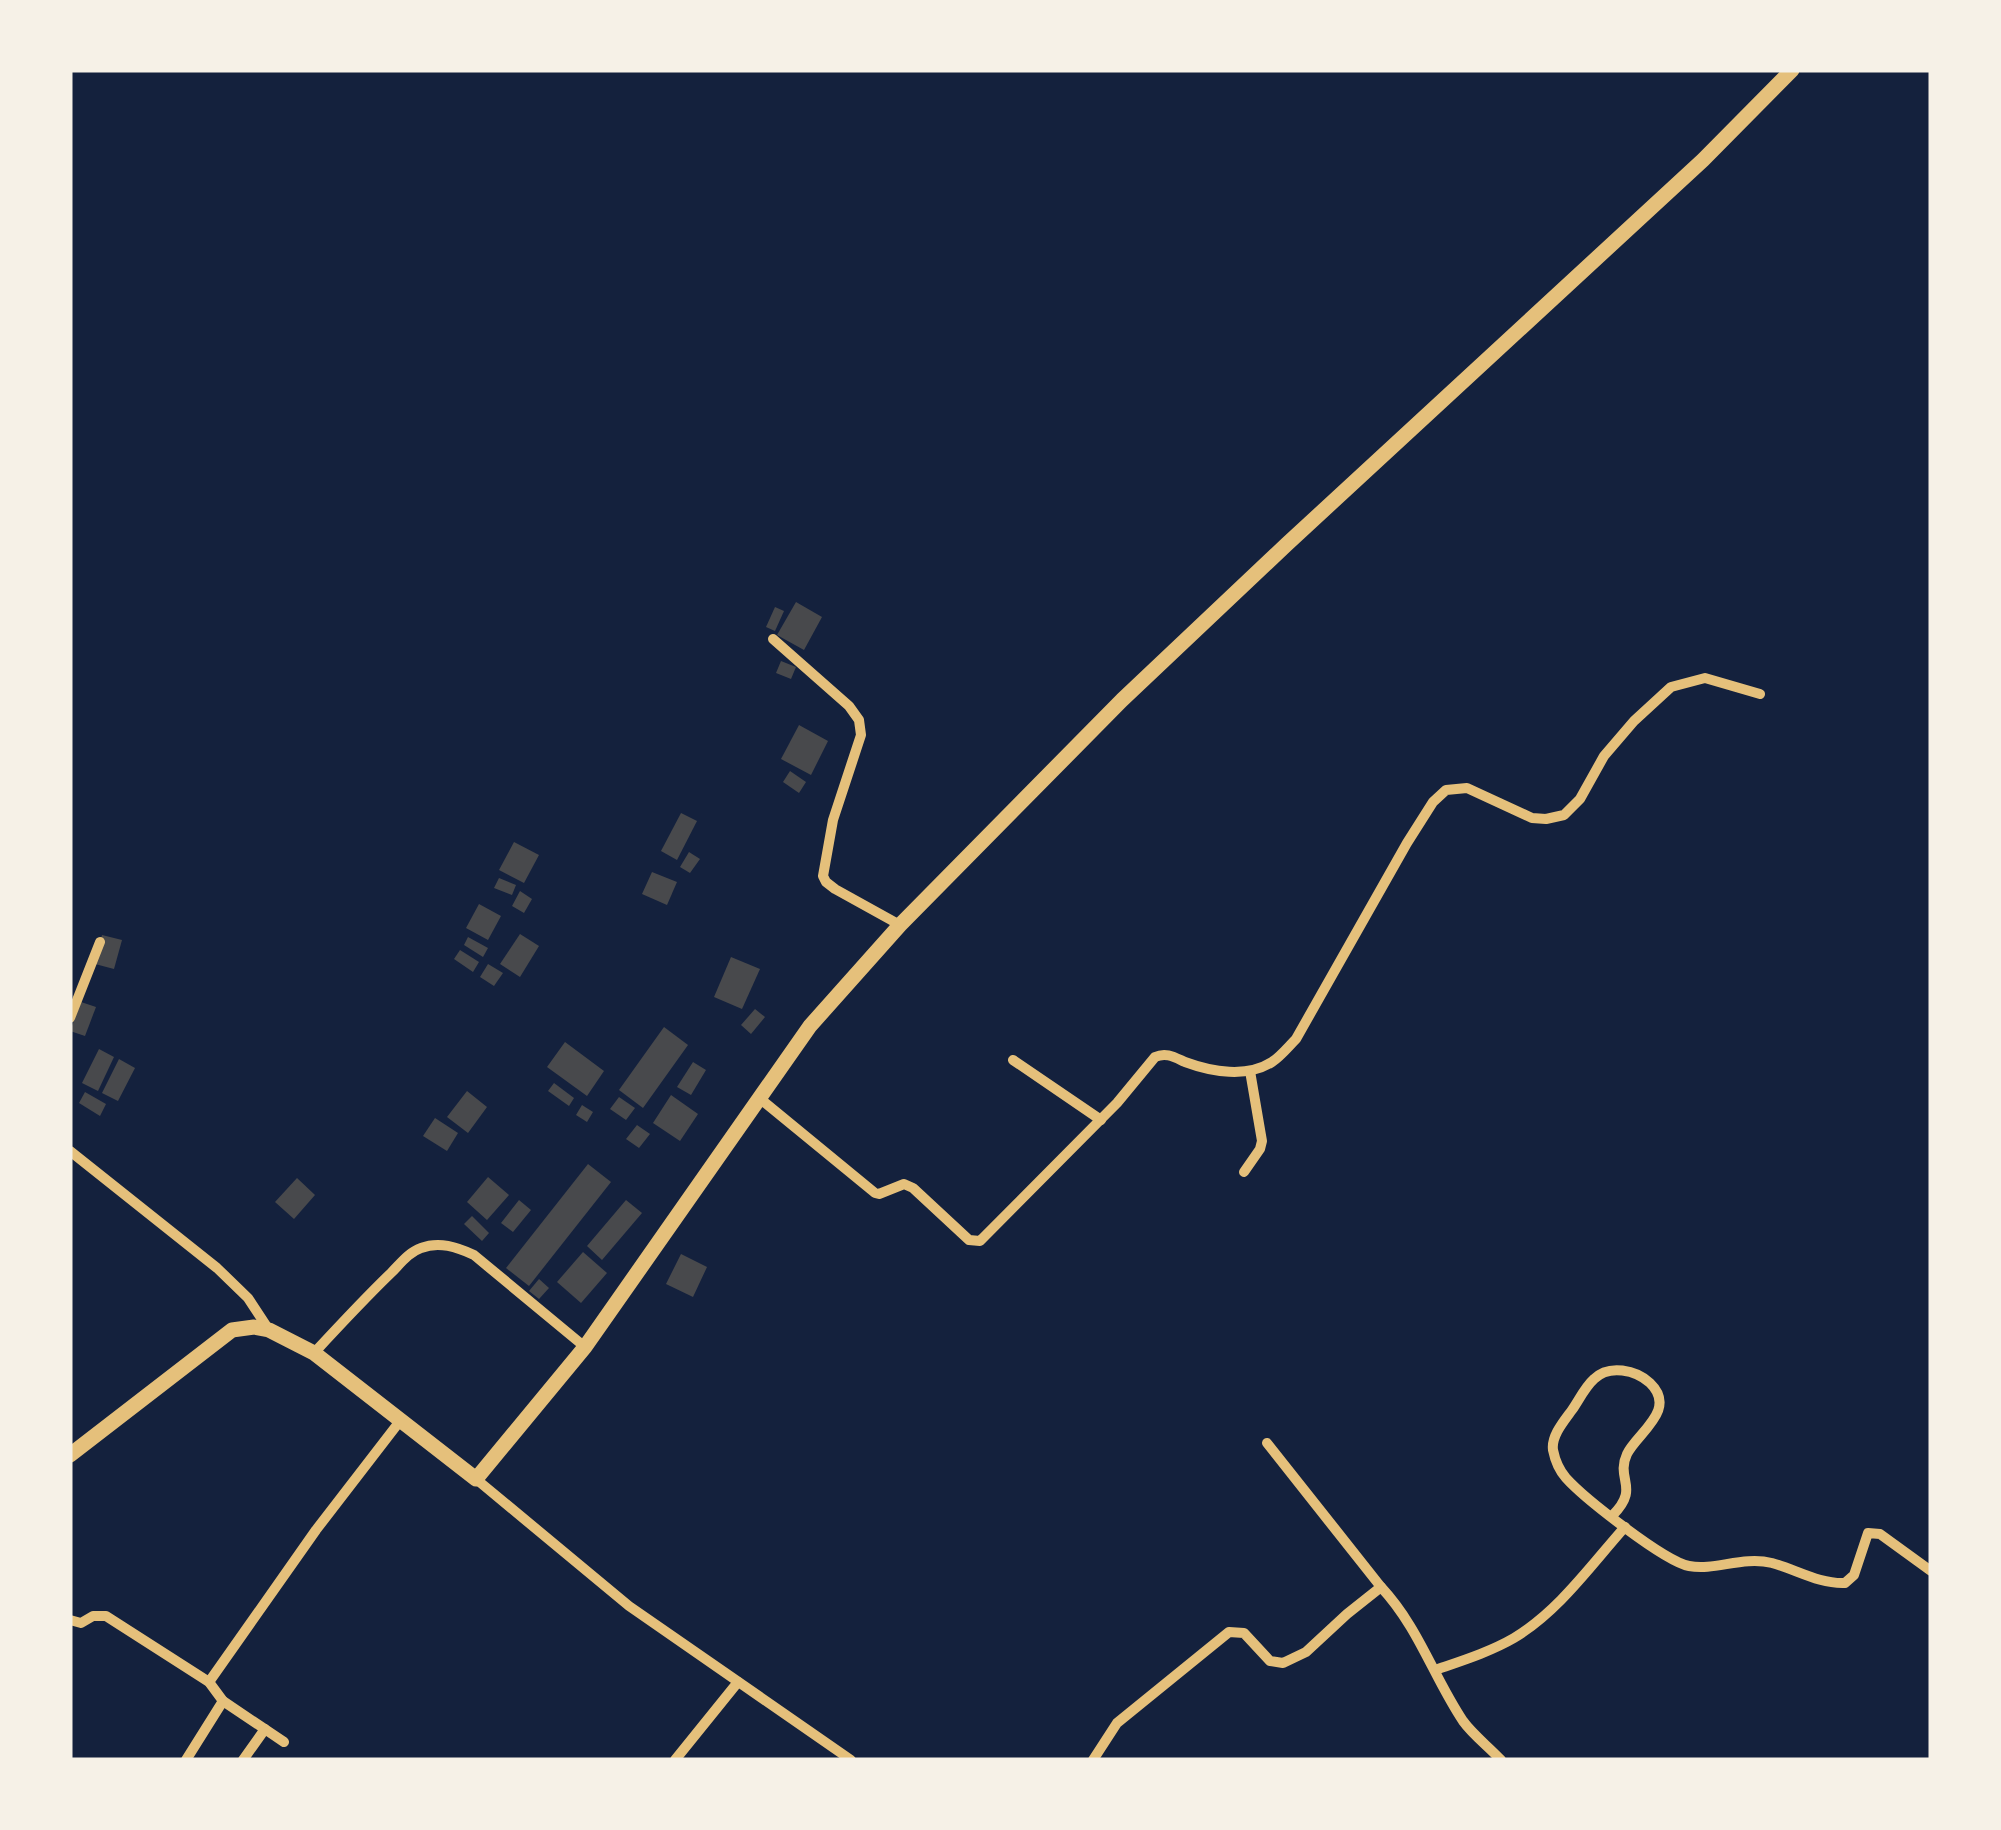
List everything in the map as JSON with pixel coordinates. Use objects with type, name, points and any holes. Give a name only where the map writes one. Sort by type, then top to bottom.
[{"type":"street","points":[[476,1479],[585,1348],[810,1026],[900,925],[1122,700],[1703,160],[1792,70]]},
{"type":"street","points":[[773,640],[859,720],[861,735],[833,820],[823,869],[826,882],[900,925]]},
{"type":"street","points":[[758,1098],[875,1193],[904,1184],[914,1188],[969,1240],[980,1242],[1101,1120],[1155,1056],[1160,1053],[1232,1072],[1250,1071],[1273,1062],[1296,1039],[1407,843],[1433,802],[1446,790],[1467,788],[1532,818],[1546,820],[1564,815],[1580,798],[1614,744],[1671,687],[1705,678],[1760,694]]},
{"type":"street","points":[[70,1018],[100,942]]},
{"type":"street","points":[[1013,1060],[1101,1120]]},
{"type":"street","points":[[1244,1172],[1262,1141],[1250,1071]]},
{"type":"street","points":[[70,1151],[217,1268],[248,1298],[270,1330]]},
{"type":"street","points":[[314,1354],[414,1251],[439,1244],[474,1255],[585,1348]]},
{"type":"street","points":[[70,1456],[232,1330],[270,1330],[314,1354],[476,1479],[629,1606],[850,1760]]},
{"type":"street","points":[[1612,1516],[1626,1498],[1627,1454],[1658,1410],[1654,1386],[1632,1372],[1615,1370],[1594,1379],[1561,1426],[1553,1442],[1557,1464],[1566,1478],[1625,1527],[1680,1563],[1694,1567],[1750,1560],[1772,1563],[1830,1584],[1845,1583],[1854,1575],[1868,1533],[1880,1534],[1931,1570]]},
{"type":"street","points":[[209,1682],[316,1530],[400,1421]]},
{"type":"street","points":[[1267,1443],[1400,1608],[1466,1724],[1502,1760]]},
{"type":"street","points":[[1434,1670],[1513,1639],[1548,1613],[1625,1527]]},
{"type":"street","points":[[1092,1760],[1117,1723],[1229,1632],[1244,1633],[1270,1660],[1282,1663],[1306,1652],[1382,1587]]},
{"type":"street","points":[[70,1620],[80,1623],[93,1616],[106,1616],[209,1682],[222,1701],[284,1742]]},
{"type":"street","points":[[675,1760],[738,1682]]},
{"type":"street","points":[[186,1760],[222,1701]]},
{"type":"street","points":[[243,1760],[265,1729]]},
{"type":"building","points":[[796,602],[822,617],[804,650],[777,635]]},
{"type":"building","points":[[775,607],[784,611],[775,631],[766,627]]},
{"type":"building","points":[[781,661],[796,667],[791,679],[776,673]]},
{"type":"building","points":[[799,725],[828,741],[811,775],[781,759]]},
{"type":"building","points":[[790,771],[806,782],[799,793],[783,782]]},
{"type":"building","points":[[681,813],[697,821],[677,860],[661,851]]},
{"type":"building","points":[[514,842],[539,855],[524,883],[499,870]]},
{"type":"building","points":[[689,852],[700,859],[690,873],[680,867]]},
{"type":"building","points":[[652,872],[677,882],[667,905],[642,894]]},
{"type":"building","points":[[499,878],[516,885],[512,895],[494,888]]},
{"type":"building","points":[[520,891],[532,899],[524,913],[512,906]]},
{"type":"building","points":[[479,904],[501,916],[488,940],[466,928]]},
{"type":"building","points":[[520,934],[539,946],[520,977],[500,964]]},
{"type":"building","points":[[102,935],[122,940],[114,969],[95,964]]},
{"type":"building","points":[[468,937],[488,948],[483,957],[464,945]]},
{"type":"building","points":[[460,950],[479,962],[473,972],[454,959]]},
{"type":"building","points":[[731,957],[760,969],[742,1009],[714,997]]},
{"type":"building","points":[[488,964],[503,973],[494,986],[480,977]]},
{"type":"building","points":[[81,1002],[96,1007],[85,1036],[70,1031]]},
{"type":"building","points":[[755,1009],[765,1017],[751,1034],[741,1025]]},
{"type":"building","points":[[664,1027],[688,1045],[643,1108],[619,1090]]},
{"type":"building","points":[[565,1042],[604,1071],[587,1096],[547,1067]]},
{"type":"building","points":[[99,1049],[114,1057],[98,1091],[82,1083]]},
{"type":"building","points":[[119,1059],[135,1068],[118,1101],[102,1093]]},
{"type":"building","points":[[693,1062],[706,1070],[691,1095],[677,1087]]},
{"type":"building","points":[[554,1083],[574,1098],[569,1106],[548,1091]]},
{"type":"building","points":[[467,1091],[487,1107],[468,1133],[447,1117]]},
{"type":"building","points":[[85,1092],[106,1104],[100,1116],[79,1103]]},
{"type":"building","points":[[671,1095],[698,1114],[680,1141],[653,1123]]},
{"type":"building","points":[[619,1097],[635,1108],[626,1120],[610,1109]]},
{"type":"building","points":[[582,1105],[593,1112],[587,1122],[576,1115]]},
{"type":"building","points":[[435,1118],[458,1133],[447,1151],[423,1136]]},
{"type":"building","points":[[637,1125],[650,1134],[639,1148],[626,1139]]},
{"type":"building","points":[[588,1164],[611,1182],[529,1286],[506,1268]]},
{"type":"building","points":[[488,1177],[509,1195],[487,1220],[467,1202]]},
{"type":"building","points":[[297,1178],[315,1195],[294,1219],[275,1202]]},
{"type":"building","points":[[519,1200],[531,1210],[513,1232],[501,1223]]},
{"type":"building","points":[[626,1200],[642,1213],[602,1260],[587,1246]]},
{"type":"building","points":[[472,1216],[489,1233],[482,1241],[464,1224]]},
{"type":"building","points":[[583,1252],[607,1273],[581,1303],[557,1282]]},
{"type":"building","points":[[681,1254],[707,1267],[693,1297],[666,1284]]},
{"type":"building","points":[[539,1279],[549,1288],[539,1299],[529,1291]]}]
